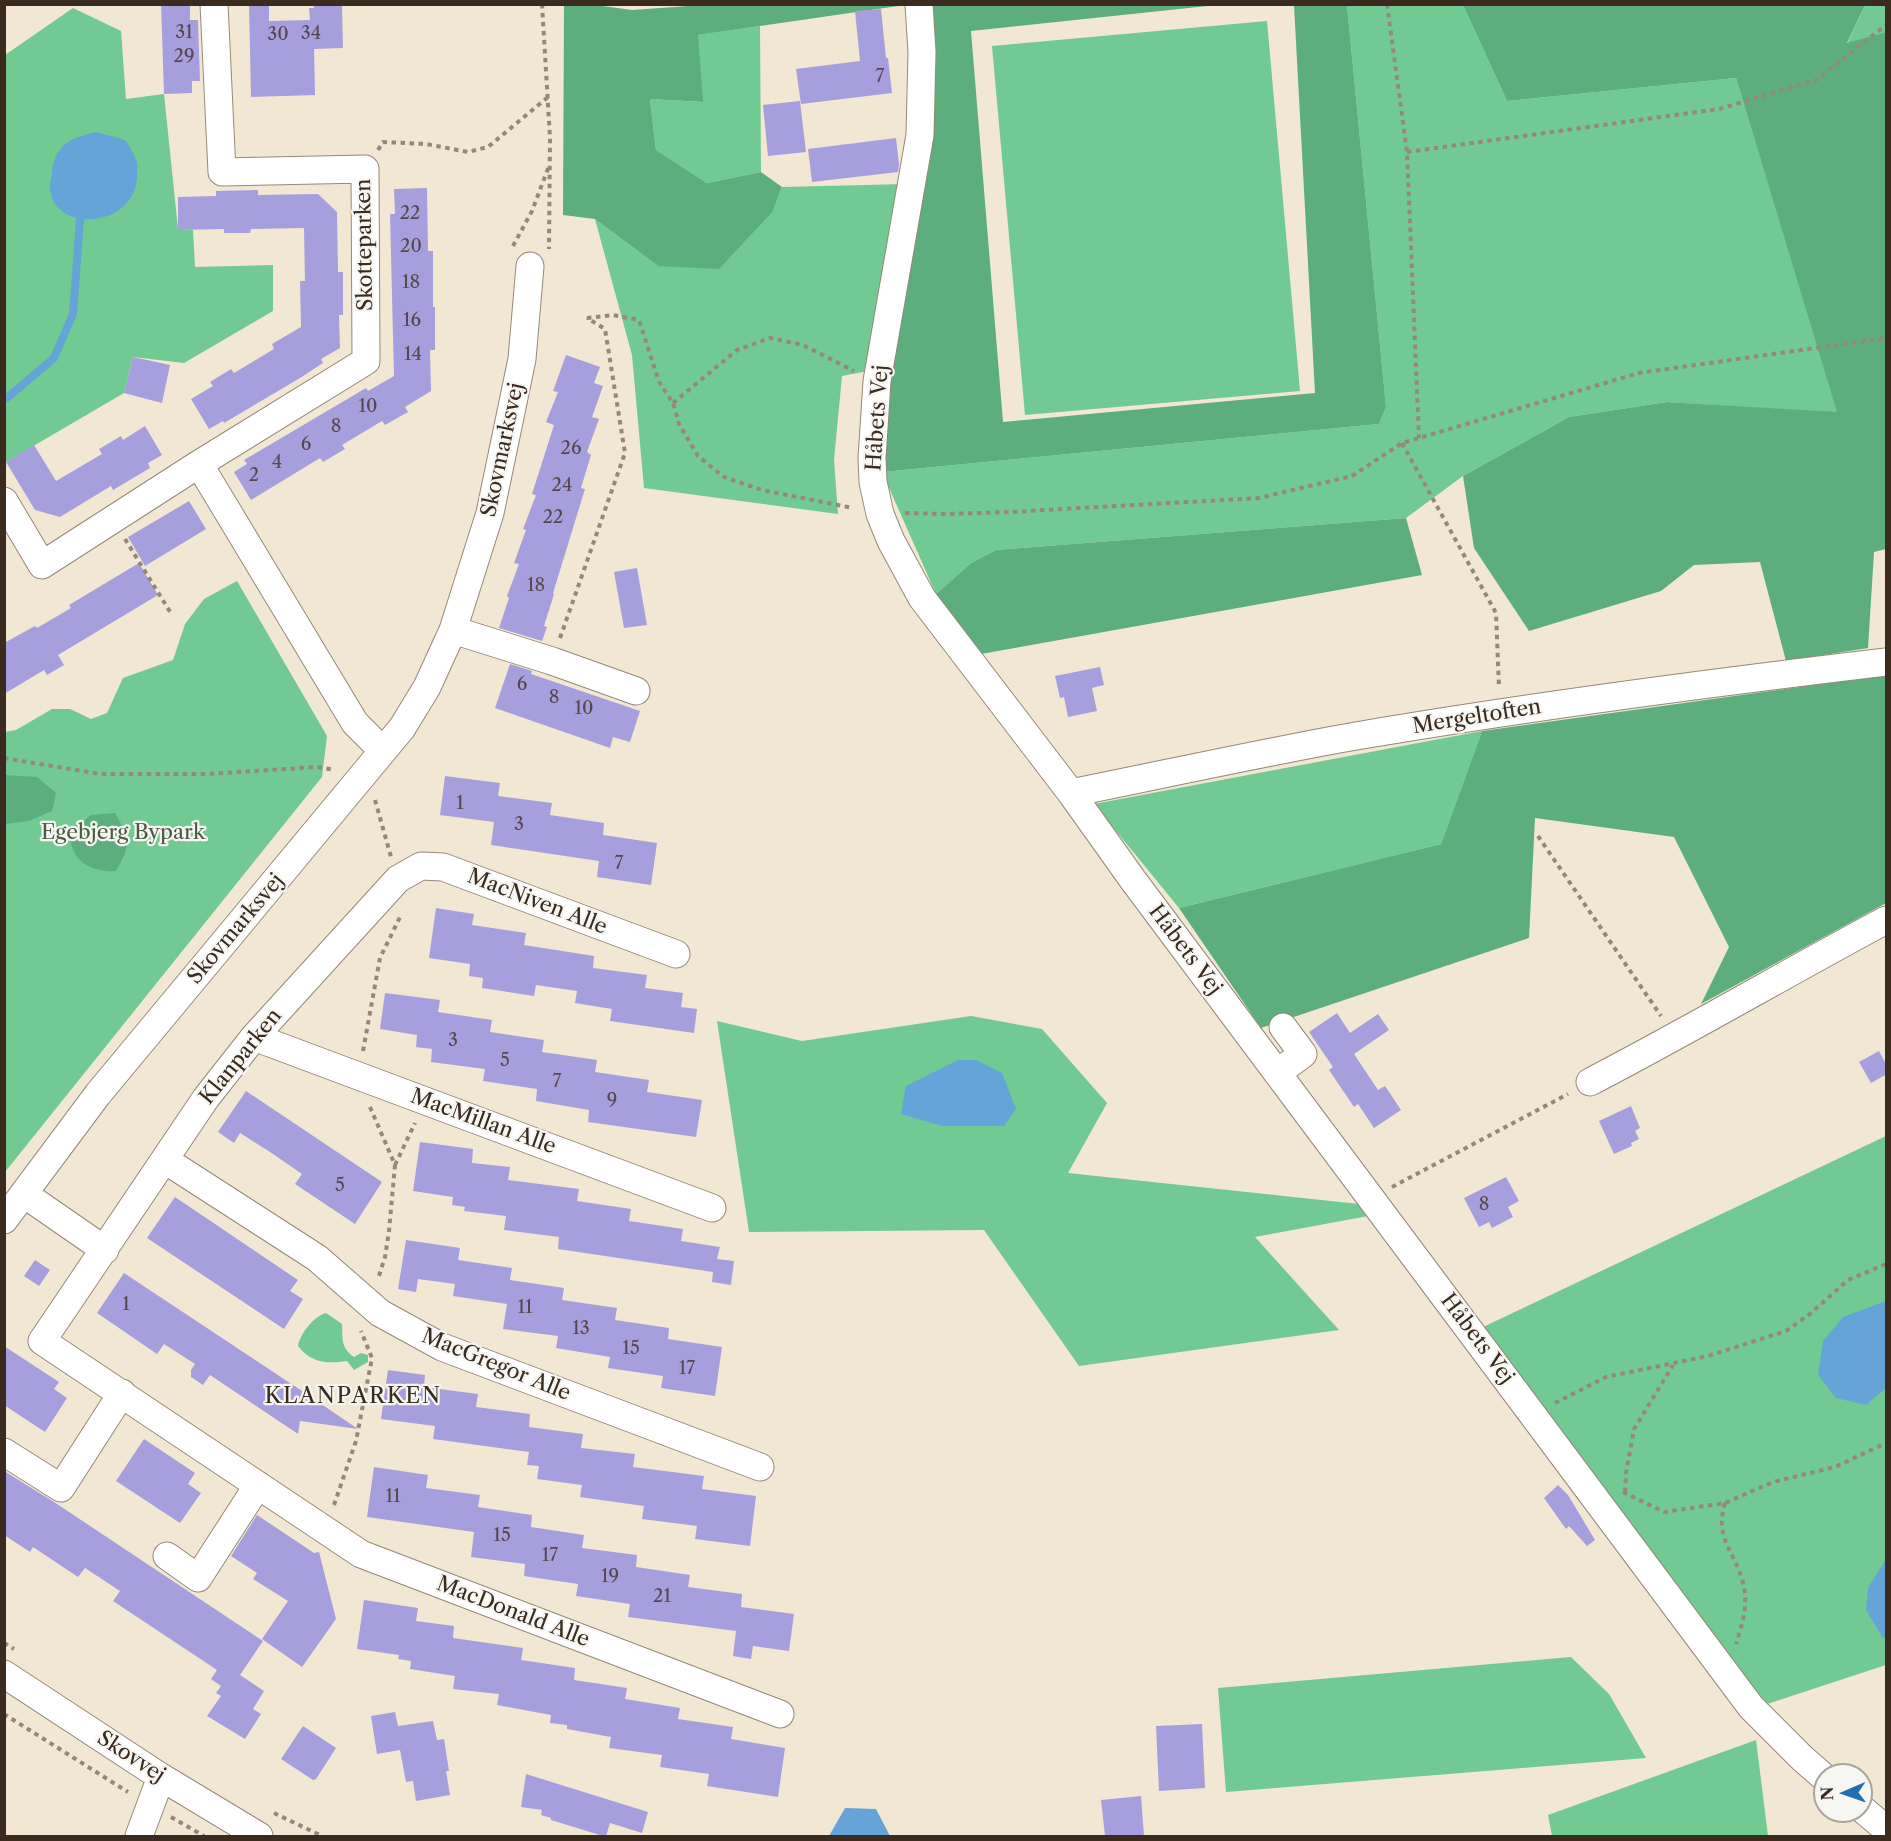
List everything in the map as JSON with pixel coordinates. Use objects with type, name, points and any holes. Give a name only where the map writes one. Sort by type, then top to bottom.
[{"type":"street","name":"Skotteparken","points":[[4,501],[42,565],[199,464],[366,362],[365,169],[222,172],[214,4]]},
{"type":"street","name":"Håbets Vej","points":[[919,4],[922,52],[920,135],[877,381],[872,458],[873,482],[880,514],[891,541],[922,598],[1071,793],[1133,880],[1751,1707],[1813,1768]]},
{"type":"street","name":"Skovmarksvej","points":[[4,1220],[98,1094],[402,728],[427,687],[453,630],[490,513],[508,432],[522,359],[520,260]]},
{"type":"street","points":[[199,464],[355,723],[383,751]]},
{"type":"street","points":[[453,630],[552,661],[636,691]]},
{"type":"street","name":"Mergeltoften","points":[[1071,793],[1353,737],[1500,712],[1887,662]]},
{"type":"street","name":"MacNiven Alle","points":[[398,879],[422,866],[443,867],[676,954]]},
{"type":"street","name":"Klanparken","points":[[42,1341],[206,1098],[254,1037],[398,879]]},
{"type":"street","points":[[1590,1082],[1887,920]]},
{"type":"street","points":[[1277,1073],[1303,1054],[1283,1028]]},
{"type":"street","name":"MacMillan Alle","points":[[254,1037],[712,1208]]},
{"type":"street","name":"MacGregor Alle","points":[[165,1160],[317,1258],[380,1313],[442,1347],[760,1467]]},
{"type":"street","points":[[24,1194],[105,1250]]},
{"type":"street","name":"MacDonald Alle","points":[[42,1341],[361,1554],[780,1714]]},
{"type":"street","points":[[4,1452],[61,1488],[122,1393]]},
{"type":"street","points":[[167,1556],[198,1578],[258,1485]]},
{"type":"street","name":"Skovvej","points":[[4,1674],[161,1777],[259,1836]]},
{"type":"street","points":[[139,1836],[161,1777]]},
{"type":"street","points":[[1873,1818],[1887,1829]]},
{"type":"path","points":[[520,260],[513,244],[532,211],[550,161],[542,4]]},
{"type":"path","points":[[1387,4],[1407,152],[1419,438]]},
{"type":"path","points":[[1407,152],[1719,110],[1816,80],[1887,25]]},
{"type":"path","points":[[365,169],[383,142],[426,144],[468,152],[488,147],[548,97]]},
{"type":"path","points":[[552,661],[626,453],[604,329],[587,318],[613,315],[639,320],[659,382],[673,403],[679,424],[698,456],[724,477],[762,490],[880,514],[1011,512],[1259,498],[1352,476],[1402,443],[1639,373],[1887,338]]},
{"type":"path","points":[[673,403],[737,350],[770,338],[803,345],[877,381]]},
{"type":"path","points":[[1402,443],[1496,613],[1500,712]]},
{"type":"path","points":[[113,519],[172,615]]},
{"type":"path","points":[[4,758],[100,774],[207,774],[317,767],[345,772],[373,794],[398,879],[411,892],[380,958],[359,1076],[365,1097],[394,1166]]},
{"type":"path","points":[[1538,836],[1676,1037]]},
{"type":"path","points":[[1372,1198],[1590,1082]]},
{"type":"path","points":[[324,1528],[340,1490],[356,1441],[372,1358],[354,1314],[366,1300],[379,1276],[385,1257],[394,1166],[426,1101]]},
{"type":"path","points":[[1533,1413],[1606,1377],[1708,1356],[1786,1331],[1810,1314],[1848,1280],[1887,1264]]},
{"type":"path","points":[[1625,1492],[1634,1429],[1674,1364]]},
{"type":"path","points":[[1590,1490],[1625,1492],[1664,1512],[1725,1503],[1773,1482],[1834,1467],[1887,1443]]},
{"type":"path","points":[[1725,1503],[1721,1515],[1722,1537],[1733,1556],[1744,1585],[1745,1616],[1729,1677]]},
{"type":"path","points":[[4,1643],[14,1649]]},
{"type":"path","points":[[4,1714],[204,1836]]},
{"type":"path","points":[[273,1813],[322,1836]]},
{"type":"green space","points":[[717,4],[905,5],[698,35],[703,102],[650,99],[656,150],[707,183],[761,172],[782,187],[773,211],[719,269],[658,266],[595,219],[563,215],[564,5],[595,5],[632,10]]},
{"type":"green space","points":[[929,5],[1217,5],[971,31],[1003,422],[1315,393],[1294,5],[1347,5],[1386,407],[1379,424],[882,472],[876,458]]},
{"type":"green space","points":[[1347,5],[1463,5],[1507,101],[1736,78],[1838,413],[1667,402],[1569,417],[1463,476],[1406,518],[996,550],[971,563],[936,594],[882,472],[1379,424],[1386,407]]},
{"type":"green space","points":[[1463,5],[1865,5],[1847,43],[1886,32],[1886,549],[1874,552],[1868,648],[1786,661],[1760,562],[1694,565],[1661,591],[1529,631],[1474,548],[1463,476],[1569,417],[1667,402],[1837,412],[1736,78],[1507,101]]},
{"type":"green space","points":[[1865,5],[1886,5],[1886,32],[1847,44]]},
{"type":"green space","points":[[73,8],[121,31],[126,99],[164,94],[178,229],[193,230],[195,267],[273,265],[273,311],[184,363],[133,357],[124,393],[6,462],[5,55]]},
{"type":"green space","points":[[1267,21],[1300,391],[1025,415],[992,46]]},
{"type":"green space","points":[[760,26],[761,172],[707,183],[656,150],[650,99],[702,102],[697,35]]},
{"type":"green space","points":[[906,184],[868,371],[842,376],[834,460],[838,514],[644,488],[632,355],[595,219],[658,266],[773,211],[782,187]]},
{"type":"green space","points":[[1406,518],[1422,575],[981,654],[936,594],[971,563],[996,550]]},
{"type":"green space","name":"Egebjerg Bypark","points":[[237,581],[327,736],[322,777],[5,1172],[5,732],[16,730],[52,709],[70,709],[91,719],[107,713],[123,678],[173,660],[185,624],[204,599]]},
{"type":"green space","points":[[1886,675],[1886,903],[1701,1004],[1729,947],[1674,837],[1535,818],[1529,938],[1261,1028],[1179,908],[1441,844],[1482,731]]},
{"type":"green space","points":[[1482,731],[1441,844],[1179,908],[1094,804]]},
{"type":"green space","points":[[4,775],[37,777],[56,793],[52,811],[29,821],[5,824]]},
{"type":"green space","points":[[115,813],[124,829],[127,842],[121,862],[116,871],[90,867],[83,863],[73,850],[70,832],[91,815]]},
{"type":"green space","points":[[971,1016],[1042,1029],[1107,1103],[1068,1173],[1359,1204],[1368,1216],[1255,1237],[1339,1330],[1079,1366],[984,1230],[749,1232],[717,1021],[802,1041]]},
{"type":"green space","points":[[1886,1136],[1886,1665],[1758,1707],[1481,1328]]},
{"type":"green space","points":[[326,1313],[342,1324],[346,1350],[354,1357],[361,1353],[368,1355],[368,1362],[354,1370],[347,1361],[320,1361],[303,1352],[298,1346],[302,1336],[308,1326]]},
{"type":"green space","points":[[1571,1657],[1609,1694],[1646,1758],[1226,1792],[1218,1688]]},
{"type":"green space","points":[[1756,1740],[1768,1836],[1552,1836],[1548,1815]]},
{"type":"water","points":[[96,132],[125,140],[133,152],[137,162],[134,192],[125,205],[111,214],[96,219],[80,219],[66,214],[56,204],[50,190],[52,171],[57,154],[66,143]]},
{"type":"water","points":[[958,1060],[976,1060],[1002,1073],[1016,1109],[1004,1126],[942,1126],[901,1114],[906,1086]]},
{"type":"water","points":[[1886,1301],[1886,1388],[1866,1405],[1836,1398],[1818,1375],[1823,1341],[1843,1317]]},
{"type":"water","points":[[1886,1559],[1886,1638],[1883,1638],[1866,1610],[1868,1588]]},
{"type":"water","points":[[845,1808],[876,1809],[890,1836],[829,1836]]},
{"type":"building","points":[[161,4],[190,4],[190,20],[198,20],[200,81],[192,81],[192,93],[164,94]]},
{"type":"building","points":[[249,4],[269,4],[269,21],[310,20],[309,8],[314,8],[313,4],[342,4],[343,48],[314,49],[315,95],[251,97]]},
{"type":"building","points":[[881,9],[892,93],[801,104],[796,69],[860,61],[855,11]]},
{"type":"building","points":[[800,101],[806,152],[768,156],[763,105]]},
{"type":"building","points":[[896,138],[898,172],[812,182],[808,149]]},
{"type":"building","points":[[427,188],[428,251],[433,251],[433,307],[435,307],[435,350],[430,350],[431,391],[405,407],[408,412],[385,425],[382,421],[342,445],[345,449],[323,462],[320,458],[251,500],[234,472],[247,464],[244,460],[366,388],[368,391],[394,376],[390,214],[395,214],[394,189]]},
{"type":"building","points":[[258,190],[258,195],[318,194],[337,212],[338,272],[343,272],[343,315],[339,315],[340,348],[321,359],[323,363],[300,378],[224,423],[223,421],[209,429],[191,399],[213,386],[210,382],[231,369],[234,373],[274,349],[272,344],[301,327],[300,281],[305,281],[304,228],[251,229],[250,233],[224,233],[224,229],[178,230],[178,197],[216,196],[216,191]]},
{"type":"building","points":[[566,355],[600,367],[594,383],[603,386],[592,417],[599,419],[587,452],[591,455],[581,488],[585,489],[553,593],[542,641],[499,628],[509,598],[507,596],[519,564],[514,563],[526,530],[523,529],[536,495],[532,494],[554,425],[546,422],[558,392],[553,391]]},
{"type":"building","points":[[133,357],[170,365],[162,403],[124,393]]},
{"type":"building","points":[[145,426],[162,455],[148,463],[150,468],[113,490],[111,486],[60,517],[35,510],[6,462],[34,445],[56,481],[102,454],[99,449],[121,436],[123,440]]},
{"type":"building","points":[[189,501],[206,529],[145,566],[128,537]]},
{"type":"building","points":[[139,563],[158,595],[58,655],[64,665],[47,675],[44,670],[4,694],[4,643],[35,626],[37,628],[71,608],[69,605]]},
{"type":"building","points":[[637,568],[647,625],[624,628],[614,572]]},
{"type":"building","points":[[510,664],[532,671],[531,674],[640,711],[630,742],[613,737],[610,748],[495,708]]},
{"type":"building","points":[[1100,667],[1104,685],[1092,688],[1097,711],[1068,717],[1064,697],[1060,698],[1055,676]]},
{"type":"building","points":[[445,776],[500,783],[498,796],[552,803],[550,815],[604,823],[603,835],[657,843],[651,885],[597,877],[599,861],[491,845],[494,822],[440,815]]},
{"type":"building","points":[[436,908],[474,914],[472,925],[526,933],[524,945],[594,956],[593,968],[647,975],[645,988],[683,993],[681,1007],[697,1009],[694,1033],[610,1021],[612,1009],[575,1003],[577,991],[536,985],[534,996],[482,988],[483,978],[469,976],[470,964],[429,958]]},
{"type":"building","points":[[385,993],[440,1000],[438,1012],[492,1020],[490,1032],[544,1040],[542,1052],[597,1060],[595,1072],[649,1080],[647,1092],[702,1100],[696,1137],[588,1122],[589,1110],[536,1101],[537,1089],[483,1081],[485,1069],[431,1062],[432,1049],[416,1047],[417,1035],[380,1029]]},
{"type":"building","points":[[1337,1013],[1350,1033],[1378,1014],[1389,1030],[1354,1054],[1378,1090],[1385,1086],[1401,1110],[1374,1128],[1358,1104],[1354,1107],[1329,1070],[1333,1067],[1309,1032]]},
{"type":"building","points":[[1879,1051],[1887,1066],[1887,1074],[1871,1083],[1859,1062]]},
{"type":"building","points":[[246,1091],[382,1182],[355,1224],[295,1184],[302,1174],[270,1152],[240,1133],[234,1143],[218,1132]]},
{"type":"building","points":[[1631,1106],[1640,1128],[1635,1131],[1639,1139],[1631,1143],[1632,1146],[1614,1154],[1599,1121]]},
{"type":"building","points":[[420,1142],[473,1149],[472,1163],[510,1167],[508,1180],[579,1189],[577,1201],[631,1209],[629,1221],[683,1229],[681,1241],[720,1247],[717,1259],[734,1261],[731,1285],[712,1282],[713,1272],[558,1249],[559,1237],[504,1230],[506,1216],[464,1211],[465,1207],[452,1205],[453,1197],[413,1191]]},
{"type":"building","points":[[1506,1177],[1519,1201],[1508,1207],[1513,1217],[1492,1228],[1489,1222],[1479,1227],[1464,1198]]},
{"type":"building","points":[[175,1197],[298,1280],[290,1291],[303,1299],[284,1329],[147,1238]]},
{"type":"building","points":[[406,1240],[460,1248],[458,1260],[512,1268],[510,1280],[564,1288],[562,1300],[617,1308],[615,1320],[669,1328],[668,1339],[722,1347],[715,1396],[661,1388],[663,1376],[608,1368],[610,1357],[556,1348],[558,1336],[503,1329],[507,1304],[453,1296],[455,1284],[418,1279],[416,1292],[398,1289]]},
{"type":"building","points":[[35,1260],[50,1270],[39,1286],[24,1276]]},
{"type":"building","points":[[124,1273],[358,1429],[300,1421],[298,1434],[210,1375],[203,1385],[191,1377],[191,1370],[195,1364],[164,1344],[157,1354],[97,1313]]},
{"type":"building","points":[[4,1346],[59,1382],[54,1389],[67,1398],[45,1432],[4,1405]]},
{"type":"building","points":[[388,1370],[425,1375],[424,1387],[478,1394],[476,1407],[530,1414],[529,1427],[583,1434],[581,1448],[635,1454],[633,1467],[704,1476],[702,1489],[756,1496],[750,1546],[695,1539],[697,1526],[642,1519],[644,1506],[580,1497],[582,1485],[537,1479],[539,1466],[527,1465],[529,1452],[433,1439],[435,1426],[381,1419]]},
{"type":"building","points":[[144,1439],[195,1473],[188,1484],[201,1493],[180,1523],[116,1481]]},
{"type":"building","points":[[374,1467],[428,1475],[426,1488],[480,1495],[478,1507],[532,1515],[531,1527],[584,1535],[582,1548],[637,1555],[636,1567],[690,1575],[688,1587],[742,1594],[741,1607],[794,1614],[789,1651],[753,1646],[751,1659],[733,1656],[736,1631],[628,1617],[630,1604],[576,1596],[578,1584],[524,1576],[525,1564],[471,1557],[474,1532],[367,1517]]},
{"type":"building","points":[[4,1471],[263,1641],[240,1675],[264,1691],[253,1709],[261,1714],[245,1739],[207,1716],[221,1696],[216,1693],[221,1686],[211,1679],[217,1670],[113,1601],[120,1591],[85,1568],[78,1577],[33,1547],[30,1552],[4,1535]]},
{"type":"building","points":[[1558,1485],[1568,1495],[1595,1540],[1587,1546],[1569,1526],[1566,1529],[1544,1498]]},
{"type":"building","points":[[257,1515],[314,1553],[319,1552],[336,1619],[302,1667],[262,1639],[288,1601],[253,1579],[257,1573],[231,1556]]},
{"type":"building","points":[[364,1600],[418,1608],[416,1621],[454,1626],[453,1638],[523,1648],[521,1660],[575,1668],[574,1680],[627,1688],[625,1699],[680,1708],[678,1719],[733,1727],[731,1739],[785,1748],[778,1797],[707,1786],[709,1774],[660,1767],[662,1755],[609,1748],[611,1737],[567,1729],[567,1725],[550,1723],[551,1715],[497,1705],[499,1694],[453,1689],[455,1676],[410,1669],[411,1661],[398,1659],[399,1655],[357,1649]]},
{"type":"building","points":[[395,1712],[398,1726],[433,1721],[437,1740],[444,1739],[450,1795],[416,1801],[413,1781],[406,1782],[400,1750],[377,1754],[371,1716]]},
{"type":"building","points":[[1202,1724],[1205,1788],[1159,1791],[1156,1726]]},
{"type":"building","points":[[303,1726],[336,1748],[316,1779],[313,1780],[281,1759]]},
{"type":"building","points":[[526,1774],[648,1812],[642,1833],[610,1823],[606,1836],[603,1836],[551,1820],[541,1815],[542,1810],[521,1807]]},
{"type":"building","points":[[1141,1796],[1144,1836],[1105,1836],[1101,1800]]},
{"type":"waterway","points":[[7,398],[54,358],[73,314],[80,220]]},
{"type":"district","name":"KLANPARKEN","points":[[353,1397]]}]
